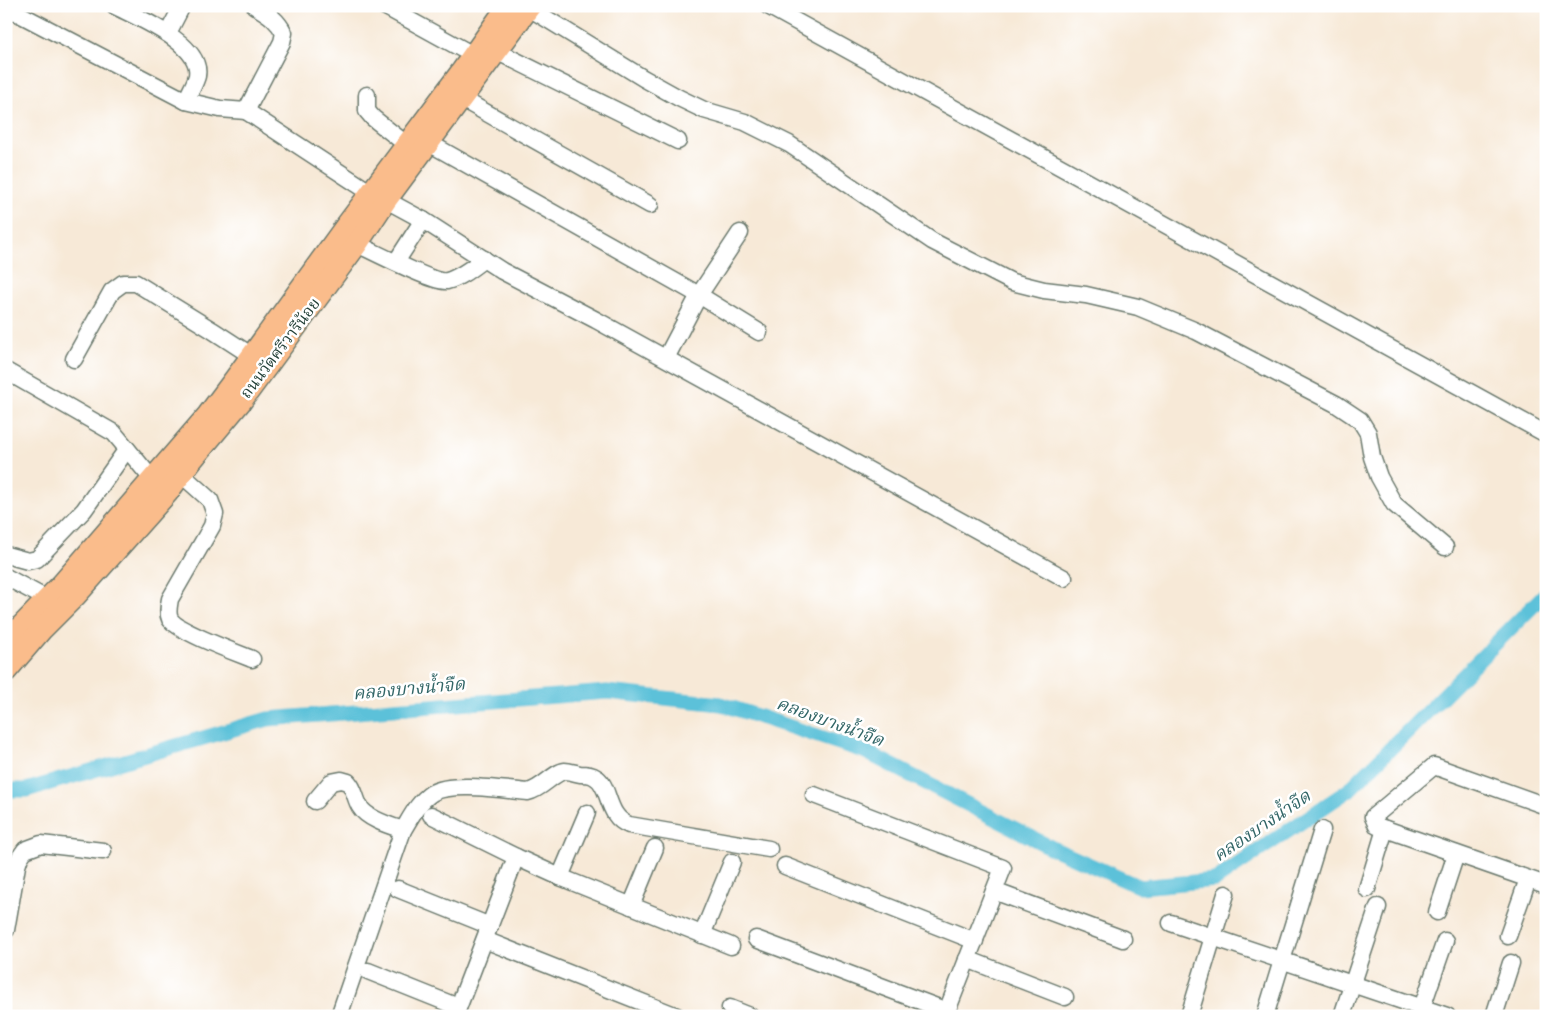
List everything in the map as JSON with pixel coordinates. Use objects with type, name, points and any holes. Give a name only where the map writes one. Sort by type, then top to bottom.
[{"type":"main road","name":"ถนนวัดศรีวารีน้อย","points":[[10,658],[76,595],[167,493],[242,400],[357,244],[379,196],[407,145],[508,6]]},
{"type":"main road","name":"ถนนวัดศรีวารีน้อย","points":[[10,658],[47,600],[208,415],[252,356],[379,196],[420,156],[530,7]]},
{"type":"street","points":[[115,6],[168,34],[192,55],[197,69],[197,76],[186,101]]},
{"type":"street","points":[[168,34],[182,6]]},
{"type":"street","points":[[246,111],[282,42],[284,33],[280,23],[273,16],[255,6]]},
{"type":"street","points":[[384,6],[473,55]]},
{"type":"street","points":[[768,6],[1546,434]]},
{"type":"street","points":[[6,7],[186,101],[220,109],[246,111],[379,196],[423,220],[502,271],[666,358],[1064,578]]},
{"type":"street","points":[[530,7],[635,73],[679,98],[704,110],[745,122],[789,144],[932,241],[1012,282],[1044,290],[1086,295],[1138,307],[1196,331],[1336,404],[1360,420],[1368,434],[1372,457],[1379,477],[1394,504],[1445,547]]},
{"type":"street","points":[[496,51],[678,141]]},
{"type":"street","points":[[367,95],[367,111],[372,118],[407,145]]},
{"type":"street","points":[[462,99],[650,205]]},
{"type":"street","points":[[429,142],[699,295],[759,332]]},
{"type":"street","points":[[396,262],[423,220]]},
{"type":"street","points":[[666,358],[699,295],[740,233]]},
{"type":"street","points":[[357,244],[431,279],[445,282],[459,276],[484,259]]},
{"type":"street","points":[[74,359],[112,291],[123,283],[136,283],[252,356]]},
{"type":"street","points":[[6,371],[114,433],[152,479]]},
{"type":"street","points":[[6,555],[28,561],[37,558],[84,510],[127,449]]},
{"type":"street","points":[[181,474],[210,500],[214,514],[212,526],[170,599],[168,612],[170,620],[183,629],[252,659]]},
{"type":"street","points":[[6,577],[47,600]]},
{"type":"street","points":[[1546,806],[1434,766],[1373,817],[1377,826],[1384,829],[1546,885]]},
{"type":"street","points":[[339,1016],[403,830],[416,808],[433,793],[456,788],[535,791],[564,771],[596,777],[601,783],[617,818],[629,826],[769,849]]},
{"type":"street","points":[[316,802],[330,782],[341,780],[348,782],[354,790],[361,808],[383,823],[403,830]]},
{"type":"street","points":[[756,939],[946,1013],[968,959],[1003,868],[814,795]]},
{"type":"street","points":[[560,877],[587,813]]},
{"type":"street","points":[[431,815],[560,877],[731,946]]},
{"type":"street","points":[[1366,889],[1384,829]]},
{"type":"street","points":[[1265,1016],[1322,830]]},
{"type":"street","points":[[6,930],[17,866],[25,850],[41,844],[103,851]]},
{"type":"street","points":[[631,906],[654,848]]},
{"type":"street","points":[[1437,912],[1456,854]]},
{"type":"street","points":[[368,971],[456,1011],[488,933],[516,857]]},
{"type":"street","points":[[702,935],[732,862]]},
{"type":"street","points":[[785,866],[975,941]]},
{"type":"street","points":[[1508,936],[1528,879]]},
{"type":"street","points":[[398,889],[488,933],[677,1016]]},
{"type":"street","points":[[994,891],[1123,939]]},
{"type":"street","points":[[1190,1016],[1226,894]]},
{"type":"street","points":[[1342,1016],[1378,907]]},
{"type":"street","points":[[1171,923],[1353,984],[1420,1011],[1447,1016]]},
{"type":"street","points":[[1420,1011],[1445,941]]},
{"type":"street","points":[[968,959],[1066,997]]},
{"type":"street","points":[[1494,1016],[1511,963]]},
{"type":"street","points":[[730,1008],[750,1016]]},
{"type":"waterway","name":"คลองบางน้ำจืด","points":[[6,790],[26,790],[268,719],[607,692],[721,704],[866,752],[1052,848],[1140,887],[1215,880],[1349,790],[1546,593]]}]
